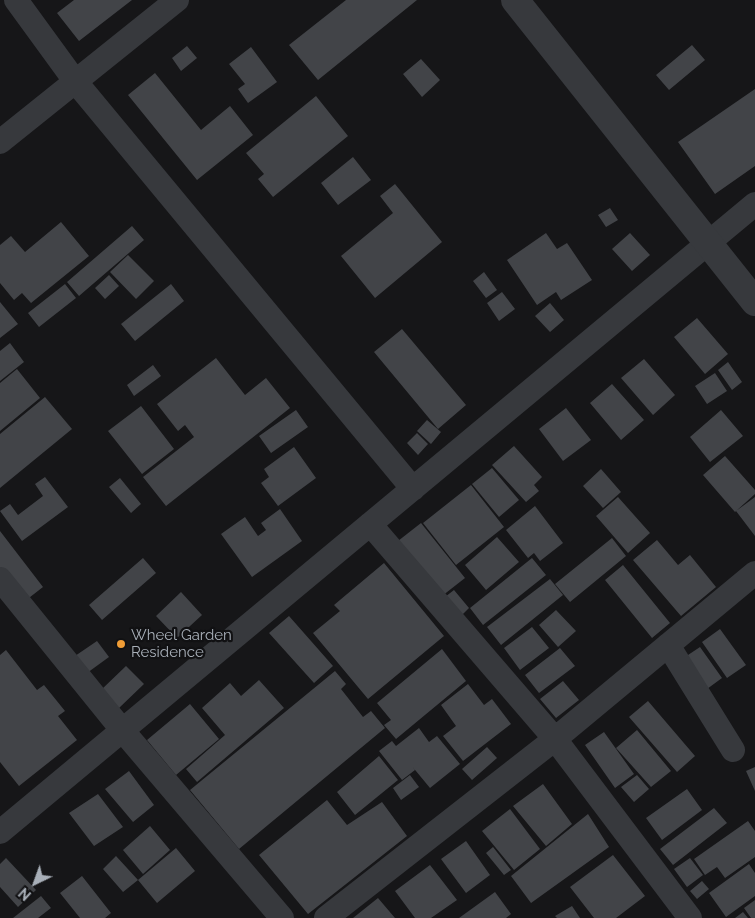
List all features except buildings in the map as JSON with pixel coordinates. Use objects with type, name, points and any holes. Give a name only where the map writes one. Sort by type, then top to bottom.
[{"type":"street","points":[[16,0],[74,81],[412,489]]},
{"type":"street","points":[[0,142],[74,81],[178,0]]},
{"type":"street","points":[[515,0],[755,302]]},
{"type":"street","points":[[0,832],[706,242],[755,204]]},
{"type":"street","points":[[370,524],[555,738],[690,918]]},
{"type":"street","points":[[326,918],[555,738],[755,573]]},
{"type":"street","points":[[0,579],[123,731],[282,918]]},
{"type":"street","points":[[668,645],[733,750]]},
{"type":"place","name":"Wheel Garden Residence","points":[[121,644]]}]
